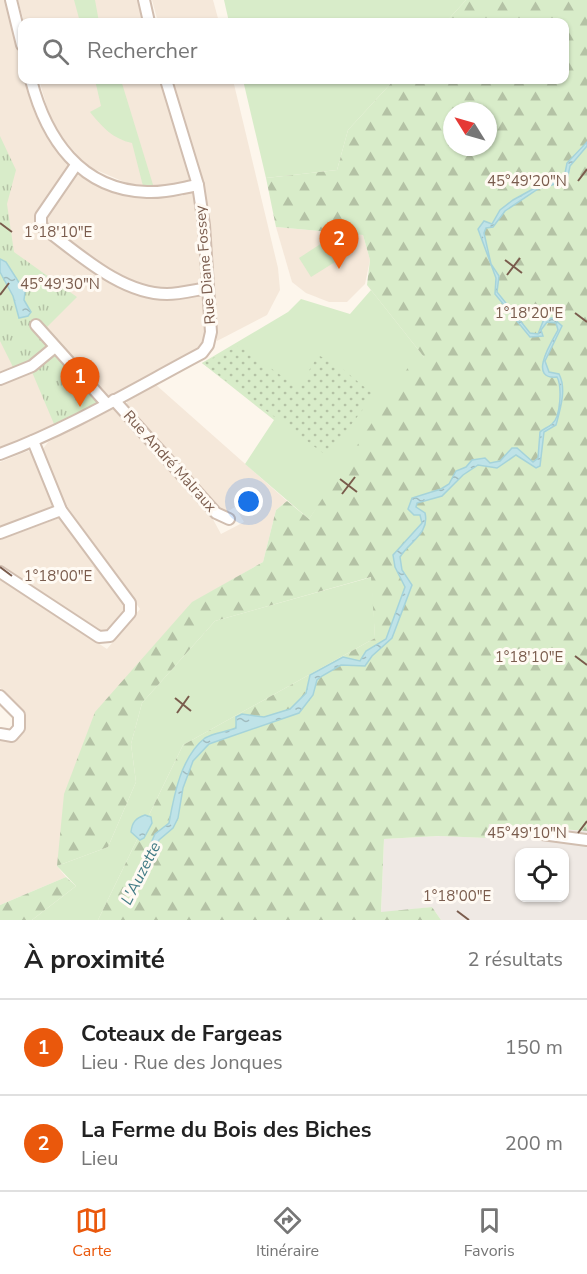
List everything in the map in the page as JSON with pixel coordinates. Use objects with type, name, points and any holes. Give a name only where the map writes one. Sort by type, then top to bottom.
[{"type":"street","points":[[11,0],[18,29]]},
{"type":"street","points":[[144,0],[148,18]]},
{"type":"street","points":[[32,84],[48,128],[60,148],[76,165],[116,187],[145,192],[198,185]]},
{"type":"street","name":"Rue Diane Fossey","points":[[110,401],[202,353],[208,345],[211,332],[204,225],[198,185],[167,84]]},
{"type":"street","points":[[76,165],[41,216],[41,226],[98,267],[135,289],[166,294],[208,288]]},
{"type":"street","name":"Rue André Malraux","points":[[36,325],[216,513],[229,519]]},
{"type":"street","points":[[0,379],[32,366],[55,347]]},
{"type":"street","points":[[0,454],[33,441],[110,401]]},
{"type":"street","points":[[0,572],[99,637],[110,636],[130,613],[130,603],[61,510],[33,441]]},
{"type":"street","points":[[0,532],[61,510]]},
{"type":"street","points":[[0,696],[19,715],[19,728],[12,735],[0,734]]},
{"type":"street","points":[[542,834],[587,840]]},
{"type":"shaded area","points":[[0,0],[6,0],[18,49],[18,84],[27,84],[32,103],[59,154],[78,175],[104,189],[139,198],[183,196],[182,185],[161,189],[129,184],[87,166],[53,127],[40,84],[165,84],[201,223],[207,339],[202,349],[35,434],[0,448]]},
{"type":"shaded area","points":[[18,0],[143,0],[147,18],[23,18]]},
{"type":"shaded area","points":[[152,0],[213,0],[218,18],[157,18]]},
{"type":"shaded area","points":[[174,84],[234,84],[278,268],[280,290],[267,315],[217,341],[206,202]]},
{"type":"shaded area","points":[[276,227],[363,235],[370,260],[365,284],[347,302],[329,302],[306,293],[292,282]]},
{"type":"shaded area","points":[[155,384],[287,501],[276,510],[263,562],[192,603],[57,866],[66,877],[0,905],[0,739],[22,729],[22,709],[0,688],[0,578],[107,649],[140,609],[60,496],[43,449],[48,442],[112,409],[119,411],[209,512],[221,534],[244,522],[235,507],[225,513],[127,407],[127,399]]},
{"type":"shaded area","points":[[28,451],[34,454],[54,506],[51,511],[0,530],[0,462]]},
{"type":"shaded area","points":[[59,518],[64,521],[126,605],[125,612],[108,633],[101,633],[0,565],[0,540]]},
{"type":"shaded area","points":[[488,824],[587,831],[587,920],[441,920],[432,907],[381,913],[384,839],[440,836],[487,838]]},
{"type":"green space","points":[[74,0],[95,0],[98,18],[79,18]]},
{"type":"green space","points":[[224,0],[466,0],[450,18],[228,18]]},
{"type":"green space","points":[[466,0],[587,0],[587,831],[489,824],[487,838],[439,836],[384,839],[381,912],[432,907],[441,920],[98,920],[183,745],[375,638],[371,577],[215,621],[142,703],[131,744],[136,782],[108,847],[57,866],[64,794],[95,712],[192,602],[263,562],[276,510],[287,501],[309,519],[409,366],[424,357],[367,285],[370,260],[363,235],[276,227],[266,178],[337,170],[348,130],[390,84],[569,84],[569,18],[450,18]]},
{"type":"green space","points":[[96,84],[122,84],[154,188],[143,186],[132,143],[108,132],[90,112],[101,106]]},
{"type":"green space","points":[[244,84],[390,84],[348,130],[337,170],[266,178]]},
{"type":"green space","points":[[0,136],[16,170],[7,204],[14,252],[77,297],[47,327],[109,397],[54,424],[32,372],[13,367],[0,341]]},
{"type":"green space","points":[[342,230],[356,249],[311,277],[299,258]]},
{"type":"green space","points":[[371,290],[424,357],[309,519],[245,464],[274,420],[202,363],[288,312],[301,299],[350,314]]},
{"type":"green space","points":[[239,346],[299,388],[318,355],[339,366],[374,395],[327,456],[202,363]]},
{"type":"green space","points":[[372,577],[375,638],[183,745],[98,920],[32,920],[76,886],[57,866],[108,847],[136,782],[131,744],[142,703],[215,621]]},
{"type":"green space","points":[[66,877],[76,886],[32,920],[0,920],[0,905]]},
{"type":"water","points":[[587,142],[587,146],[570,166],[568,176],[562,182],[538,189],[505,211],[493,227],[486,228],[484,233],[491,264],[499,276],[497,292],[530,333],[538,334],[544,319],[553,318],[562,326],[545,361],[549,372],[559,374],[562,400],[556,425],[544,432],[540,466],[536,468],[516,455],[497,468],[478,465],[463,475],[442,496],[417,503],[416,507],[425,513],[426,520],[422,532],[400,557],[402,570],[412,585],[392,638],[372,656],[365,666],[341,665],[317,680],[313,695],[299,713],[209,744],[193,761],[183,788],[178,818],[173,828],[159,840],[145,875],[141,873],[140,868],[155,834],[169,823],[176,789],[184,766],[190,755],[205,738],[236,728],[236,717],[242,714],[264,717],[290,709],[306,693],[310,675],[343,657],[360,661],[366,651],[386,639],[405,587],[395,567],[393,555],[422,523],[420,515],[414,515],[408,509],[412,498],[441,489],[449,484],[456,471],[466,467],[472,460],[485,458],[490,463],[500,461],[512,448],[517,448],[533,462],[538,458],[540,432],[555,420],[559,408],[559,381],[557,377],[548,376],[543,366],[547,350],[558,330],[556,323],[547,322],[541,330],[543,336],[530,337],[495,294],[496,278],[478,229],[484,221],[492,224],[500,210],[513,200],[542,184],[564,178],[567,163]]},
{"type":"water","points":[[0,259],[6,262],[25,292],[24,300],[31,312],[28,316],[19,318],[13,296],[0,272]]},
{"type":"water","points":[[145,815],[151,817],[152,823],[144,838],[140,840],[131,832],[132,826],[135,821]]},
{"type":"place","name":"La Ferme du Bois des Biches","points":[[339,269]]},
{"type":"place","name":"Coteaux de Fargeas","points":[[80,407]]},
{"type":"water label","name":"L'Auzette","points":[[140,873]]}]
